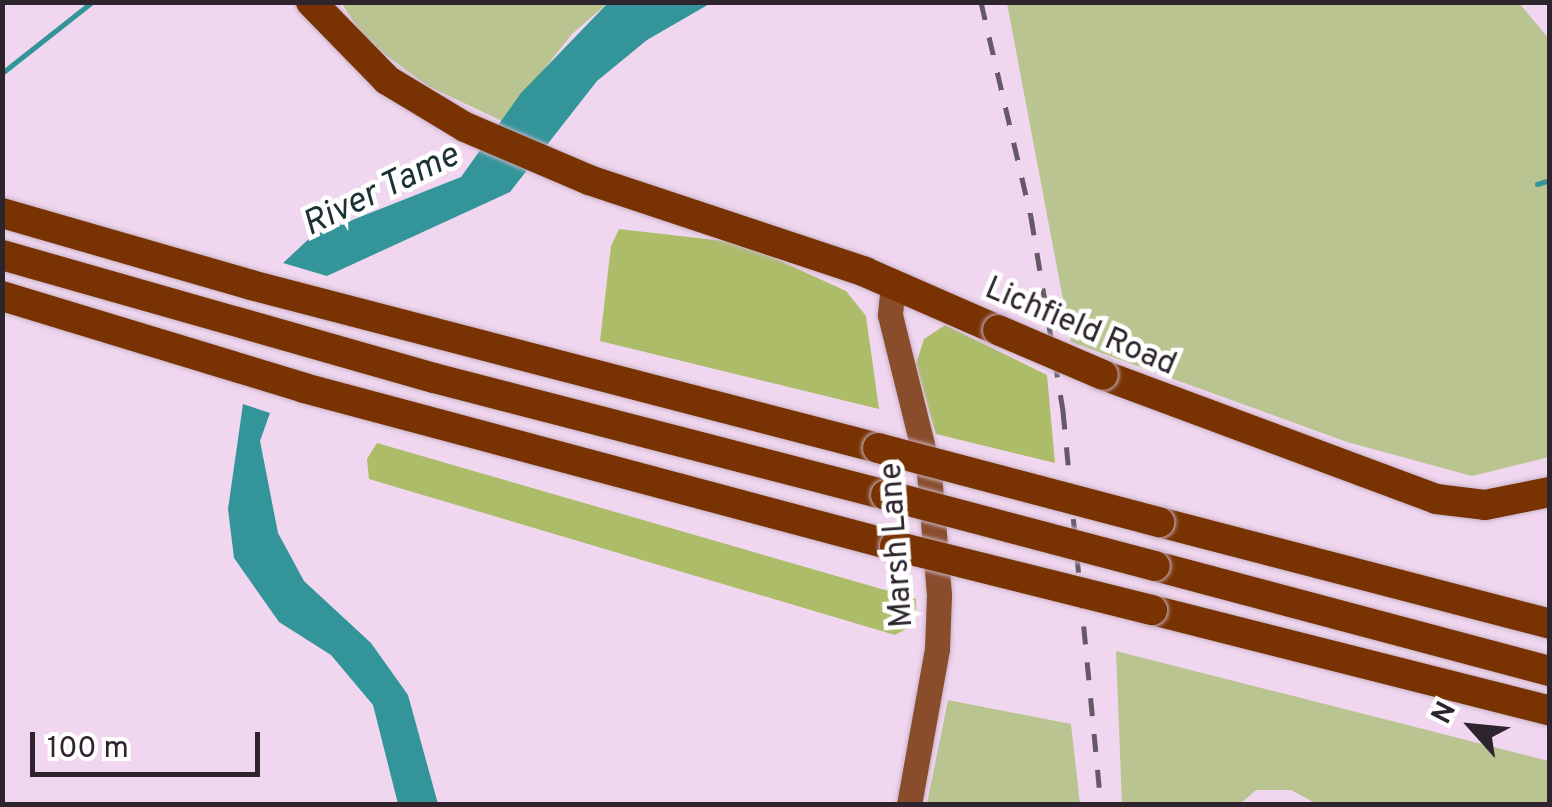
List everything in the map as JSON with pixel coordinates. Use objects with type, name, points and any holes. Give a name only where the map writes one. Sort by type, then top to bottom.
[{"type":"highway","name":"Lichfield Road","points":[[312,2],[387,80],[465,127],[589,180],[904,290],[1103,375],[1436,499],[1485,505],[1550,492]]},
{"type":"highway","points":[[2,213],[270,290],[1550,626]]},
{"type":"highway","points":[[2,255],[398,368],[1550,672]]},
{"type":"highway","points":[[2,296],[125,335],[895,546],[1550,711]]},
{"type":"highway","points":[[2,315],[125,335]]},
{"type":"main road","name":"Marsh Lane","points":[[904,290],[890,316],[929,472],[939,595],[937,649],[909,804]]},
{"type":"shaded area","points":[[342,3],[608,3],[573,33],[502,121],[428,86],[364,39]]},
{"type":"shaded area","points":[[608,3],[711,3],[647,40],[597,81],[510,192],[327,276],[283,263],[312,236],[461,177],[521,93]]},
{"type":"shaded area","points":[[1007,3],[1519,3],[1549,39],[1549,457],[1472,476],[1347,442],[1071,342]]},
{"type":"shaded area","points":[[619,229],[741,243],[846,291],[866,316],[879,409],[600,341],[611,246]]},
{"type":"shaded area","points":[[945,325],[1047,375],[1055,463],[936,434],[916,364],[924,339]]},
{"type":"shaded area","points":[[243,404],[270,413],[260,441],[278,533],[304,581],[371,643],[408,695],[438,804],[398,804],[373,705],[331,655],[279,622],[234,558],[228,509]]},
{"type":"shaded area","points":[[377,443],[916,599],[915,624],[895,635],[369,479],[367,459]]},
{"type":"shaded area","points":[[1116,651],[1549,761],[1549,804],[1317,804],[1291,790],[1256,790],[1240,804],[1122,804]]},
{"type":"shaded area","points":[[948,700],[1071,724],[1080,804],[927,804]]},
{"type":"waterway","points":[[2,73],[92,2]]},
{"type":"waterway","points":[[1537,184],[1550,180]]},
{"type":"railway","points":[[981,2],[1031,217],[1063,411],[1101,804]]},
{"type":"water label","name":"River Tame","points":[[381,191]]}]
